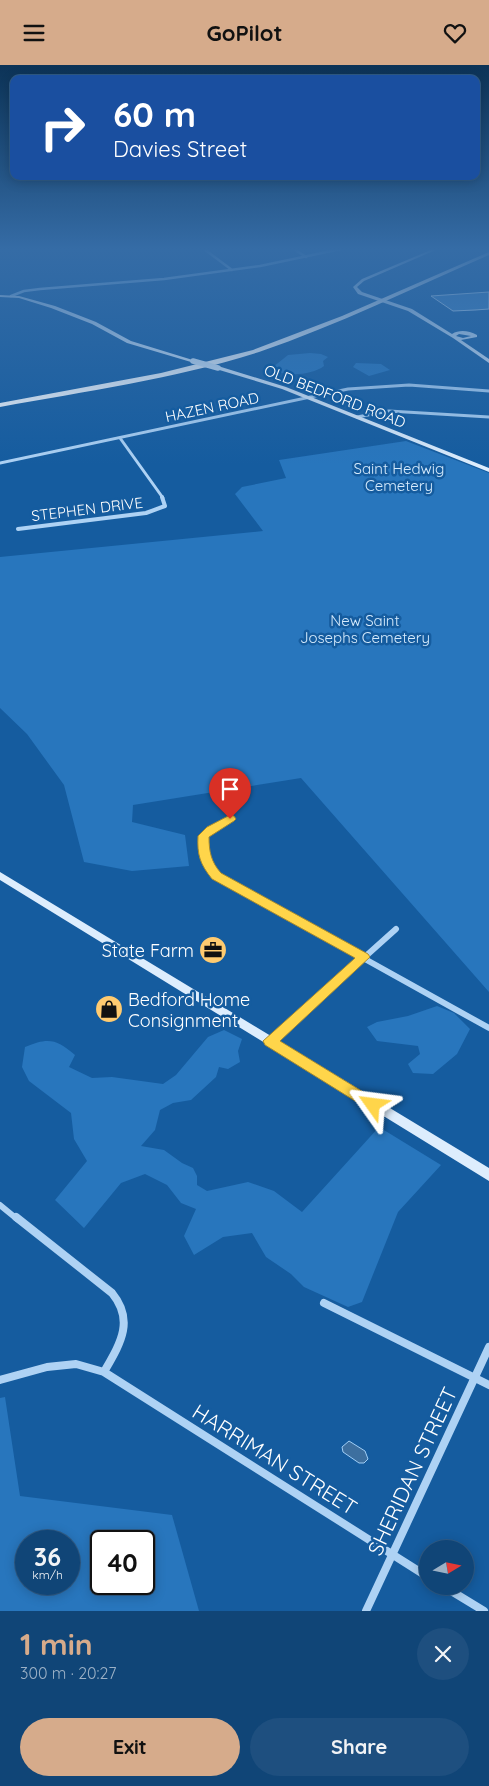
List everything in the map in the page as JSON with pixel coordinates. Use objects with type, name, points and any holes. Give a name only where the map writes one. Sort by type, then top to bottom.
[{"type":"main road","points":[[0,405],[169,372],[236,356],[284,341],[332,321]]},
{"type":"street","name":"OLD BEDFORD ROAD","points":[[89,321],[129,342],[274,384],[310,397],[489,470]]},
{"type":"street","points":[[429,321],[489,361]]},
{"type":"street","points":[[434,324],[474,335],[474,337],[470,338],[452,336]]},
{"type":"street","points":[[452,336],[455,333],[466,332]]},
{"type":"street","points":[[470,338],[471,348]]},
{"type":"street","name":"HAZEN ROAD","points":[[0,463],[348,389],[394,385],[489,391]]},
{"type":"street","points":[[357,417],[389,411],[489,417]]},
{"type":"street","name":"STEPHEN DRIVE","points":[[18,529],[146,513],[165,506],[163,499],[120,438]]},
{"type":"street","points":[[230,819],[211,829],[204,836],[203,852],[210,869],[216,876],[489,1028]]},
{"type":"street","points":[[0,875],[489,1175]]},
{"type":"street","points":[[270,1041],[396,929]]},
{"type":"street","points":[[0,1205],[112,1293],[123,1307],[124,1327],[118,1348],[104,1372]]},
{"type":"street","points":[[324,1303],[489,1385]]},
{"type":"street","name":"SHERIDAN STREET","points":[[366,1611],[489,1347]]},
{"type":"street","name":"HARRIMAN STREET","points":[[0,1380],[47,1367],[76,1364],[104,1372],[419,1572]]},
{"type":"street","points":[[458,1595],[484,1611]]},
{"type":"green space","points":[[310,353],[328,357],[323,361],[324,366],[299,374],[286,374],[274,370],[273,367],[288,355]]},
{"type":"green space","points":[[356,363],[381,364],[390,370],[369,376],[353,367]]},
{"type":"green space","points":[[406,441],[489,473],[489,992],[301,778],[133,805],[132,822],[185,835],[189,866],[132,871],[84,862],[64,785],[27,734],[0,708],[0,557],[263,531],[235,494],[242,487],[286,478],[279,460]]},
{"type":"green space","points":[[437,1006],[454,1013],[470,1029],[457,1054],[433,1074],[413,1073],[408,1064],[420,1054],[418,1046],[377,1041],[367,1027],[377,1022],[408,1016]]},
{"type":"green space","points":[[224,1030],[242,1039],[238,1051],[240,1062],[228,1069],[219,1067],[216,1077],[191,1100],[173,1103],[160,1110],[155,1130],[141,1146],[164,1150],[182,1163],[193,1168],[197,1176],[197,1185],[207,1191],[248,1182],[274,1191],[302,1212],[379,1127],[441,1165],[398,1212],[362,1302],[348,1307],[304,1287],[291,1274],[266,1257],[252,1233],[223,1237],[194,1255],[184,1236],[196,1209],[181,1203],[167,1185],[145,1174],[121,1183],[84,1228],[55,1200],[87,1161],[74,1139],[71,1113],[29,1081],[22,1067],[25,1047],[40,1042],[52,1041],[75,1055],[69,1067],[92,1078],[112,1077],[163,1084],[176,1075],[208,1037]]},
{"type":"green space","points":[[5,1397],[20,1496],[172,1515],[199,1611],[0,1611],[0,1398]]},
{"type":"shaded area","points":[[349,1441],[365,1451],[368,1459],[364,1463],[359,1463],[343,1452],[342,1447]]},
{"type":"place","name":"State Farm","points":[[213,950]]},
{"type":"place","name":"Bedford Home Consignment","points":[[109,1009]]},
{"type":"route","points":[[230,819],[211,829],[204,836],[202,844],[206,860],[216,876],[364,957],[270,1041],[373,1105]]},
{"type":"park label","name":"Saint Hedwig Cemetery","points":[[399,476]]},
{"type":"park label","name":"New Saint Josephs Cemetery","points":[[365,628]]}]
